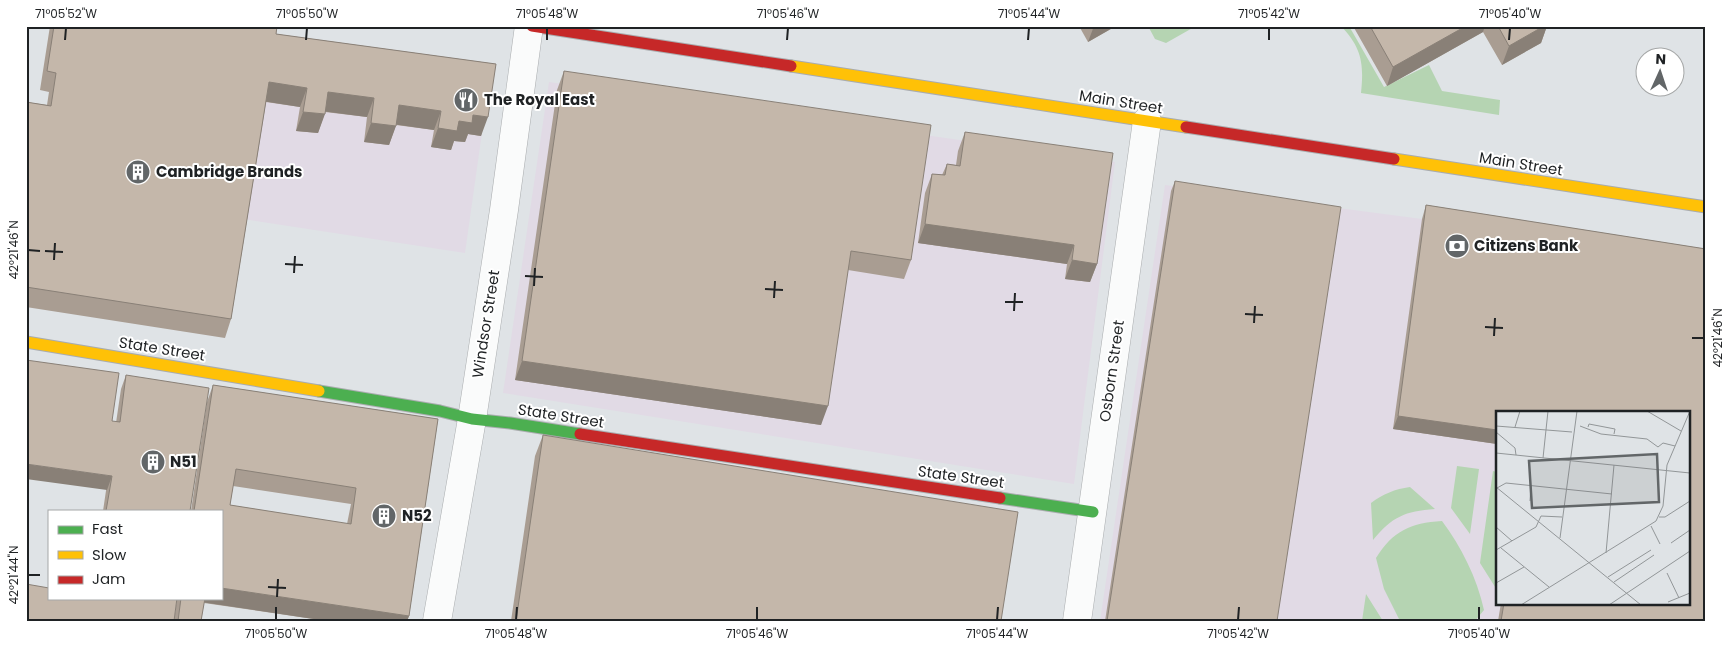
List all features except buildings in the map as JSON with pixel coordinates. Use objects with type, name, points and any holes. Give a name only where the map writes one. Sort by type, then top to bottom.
[{"type":"main road","name":"Main Street","points":[[531,26],[1706,207]]},
{"type":"main road","name":"State Street","points":[[26,342],[440,411],[472,419],[510,423],[661,448],[1093,512]]},
{"type":"street","name":"Windsor Street","points":[[437,621],[472,419],[531,26]]},
{"type":"street","name":"Osborn Street","points":[[1076,621],[1093,512],[1147,121]]},
{"type":"shaded area","points":[[269,53],[489,83],[465,253],[243,219]]},
{"type":"shaded area","points":[[549,82],[1115,162],[1074,484],[503,393]]},
{"type":"shaded area","points":[[1165,185],[1422,219],[1706,263],[1706,621],[1100,621]]},
{"type":"green space","points":[[1148,26],[1196,26],[1166,43],[1155,39]]},
{"type":"green space","points":[[1341,26],[1349,26],[1384,87],[1429,65],[1442,91],[1500,100],[1499,115],[1361,93],[1362,65],[1360,57],[1353,42]]},
{"type":"green space","points":[[1457,466],[1479,469],[1470,534],[1451,508]]},
{"type":"green space","points":[[1493,471],[1496,472],[1496,588],[1480,563]]},
{"type":"green space","points":[[1410,487],[1435,509],[1415,511],[1400,517],[1386,526],[1373,540],[1371,503],[1389,492]]},
{"type":"green space","points":[[1442,521],[1468,563],[1484,610],[1475,621],[1400,621],[1384,589],[1376,558],[1389,541],[1403,530],[1412,526]]},
{"type":"green space","points":[[1366,594],[1383,621],[1362,621]]},
{"type":"traffic: fast","points":[[319,391],[440,411],[472,419],[580,434]]},
{"type":"traffic: fast","points":[[1000,498],[1093,512]]},
{"type":"traffic: slow","points":[[791,66],[1186,127]]},
{"type":"traffic: slow","points":[[1394,159],[1706,207]]},
{"type":"traffic: slow","points":[[26,342],[319,391]]},
{"type":"traffic: jam","points":[[532,26],[791,66]]},
{"type":"traffic: jam","points":[[1186,127],[1394,159]]},
{"type":"traffic: jam","points":[[580,434],[1000,498]]},
{"type":"place","name":"The Royal East","points":[[466,100]]},
{"type":"place","name":"Cambridge Brands","points":[[138,172]]},
{"type":"place","name":"Citizens Bank","points":[[1457,246]]},
{"type":"place","name":"N51","points":[[153,462]]},
{"type":"place","name":"N52","points":[[384,516]]}]
